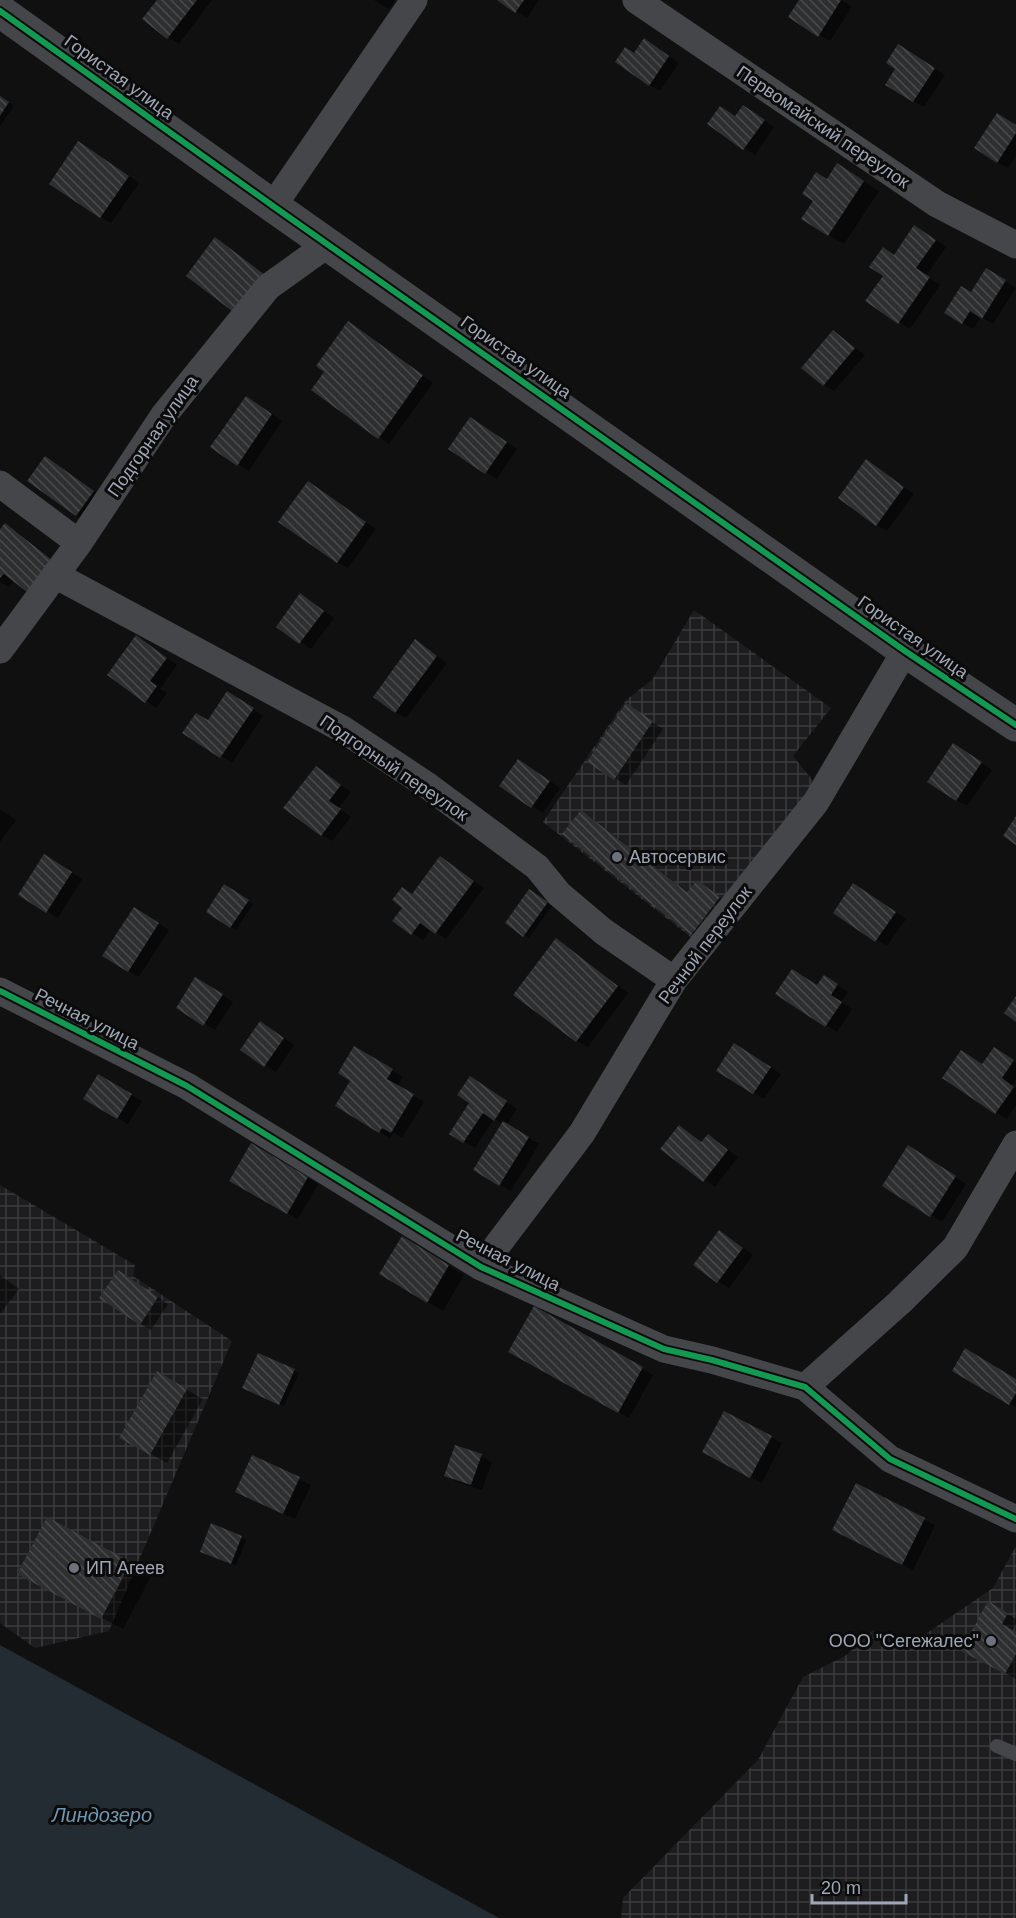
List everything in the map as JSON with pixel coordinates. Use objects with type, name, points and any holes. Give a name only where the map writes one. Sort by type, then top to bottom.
[{"type":"street","points":[[273,206],[414,0]]},
{"type":"street","name":"Первомайский переулок","points":[[636,0],[936,204],[1016,245]]},
{"type":"street","name":"Гористая улица","points":[[0,11],[905,651],[1016,725]]},
{"type":"street","name":"Подгорная улица","points":[[0,650],[57,576],[164,415],[268,287],[328,244]]},
{"type":"street","points":[[0,484],[80,543]]},
{"type":"street","name":"Подгорный переулок","points":[[57,576],[344,730],[428,786],[537,867],[558,894],[604,932],[674,980]]},
{"type":"street","name":"Речной переулок","points":[[481,1267],[582,1133],[674,980],[816,802],[905,651]]},
{"type":"street","name":"Речная улица","points":[[0,991],[187,1086],[481,1267],[664,1349],[712,1360],[805,1387],[890,1459],[1016,1519]]},
{"type":"street","points":[[805,1387],[899,1303],[955,1248],[1016,1144]]},
{"type":"lane","points":[[998,1746],[1016,1754]]},
{"type":"shaded area","name":"Автосервис","points":[[694,610],[831,708],[793,756],[814,782],[805,801],[692,938],[543,822],[626,700],[652,680]]},
{"type":"shaded area","name":"ИП Агеев","points":[[0,1185],[135,1265],[133,1276],[232,1341],[109,1631],[35,1648],[0,1623]]},
{"type":"shaded area","name":"ООО \"Сегежалес\"","points":[[1016,1546],[1016,1918],[621,1918],[623,1898],[758,1760],[803,1677],[845,1656],[873,1630],[908,1646],[993,1588]]},
{"type":"water","name":"Линдозеро","points":[[0,1645],[499,1918],[0,1918]]},
{"type":"building","points":[[157,0],[197,0],[167,39],[142,19]]},
{"type":"building","points":[[497,0],[524,0],[515,13]]},
{"type":"building","points":[[799,0],[841,0],[818,37],[788,17]]},
{"type":"building","points":[[644,38],[669,56],[649,86],[615,62],[625,47],[634,53]]},
{"type":"building","points":[[898,44],[935,68],[913,102],[885,85],[895,69],[886,63]]},
{"type":"building","points":[[0,96],[9,102],[0,116]]},
{"type":"building","points":[[743,105],[765,120],[743,150],[707,124],[720,106],[735,116]]},
{"type":"building","points":[[997,113],[1016,125],[1016,133],[997,163],[974,148]]},
{"type":"building","points":[[78,141],[129,176],[100,218],[49,184]]},
{"type":"building","points":[[837,163],[864,181],[828,236],[801,219],[813,201],[802,194],[816,172],[827,179]]},
{"type":"building","points":[[914,225],[936,240],[916,268],[930,277],[898,324],[865,301],[883,276],[869,267],[883,247],[894,255]]},
{"type":"building","points":[[215,237],[265,275],[236,314],[186,276]]},
{"type":"building","points":[[986,268],[1006,280],[982,319],[970,311],[962,324],[944,313],[961,286],[971,292]]},
{"type":"building","points":[[348,321],[423,375],[378,439],[311,390],[324,372],[316,366]]},
{"type":"building","points":[[833,330],[855,348],[823,386],[801,368]]},
{"type":"building","points":[[246,396],[272,414],[237,466],[210,447]]},
{"type":"building","points":[[470,417],[507,442],[485,474],[448,449]]},
{"type":"building","points":[[45,456],[94,491],[76,516],[27,481]]},
{"type":"building","points":[[866,459],[904,487],[876,526],[838,498]]},
{"type":"building","points":[[308,481],[366,522],[337,563],[278,522]]},
{"type":"building","points":[[5,523],[52,560],[27,592],[4,574],[0,578],[0,529]]},
{"type":"building","points":[[300,593],[324,611],[299,644],[276,627]]},
{"type":"building","points":[[136,635],[167,658],[150,681],[157,686],[145,703],[107,675]]},
{"type":"building","points":[[415,639],[437,656],[395,713],[373,697]]},
{"type":"building","points":[[227,691],[254,708],[220,758],[182,733],[196,713],[208,720]]},
{"type":"building","points":[[626,703],[653,721],[614,780],[587,762]]},
{"type":"building","points":[[953,743],[982,762],[956,801],[927,782]]},
{"type":"building","points":[[518,759],[550,781],[531,808],[499,786]]},
{"type":"building","points":[[316,766],[341,785],[329,801],[341,809],[321,836],[283,808]]},
{"type":"building","name":"Автосервис","points":[[581,810],[687,892],[697,880],[720,897],[691,935],[562,834]]},
{"type":"building","points":[[1016,816],[1016,845],[1003,836]]},
{"type":"building","points":[[44,854],[72,872],[46,913],[18,895]]},
{"type":"building","points":[[440,856],[474,881],[435,934],[420,923],[411,935],[392,921],[402,908],[392,900],[402,887],[412,894]]},
{"type":"building","points":[[853,883],[896,912],[875,942],[833,913]]},
{"type":"building","points":[[224,884],[249,900],[230,928],[206,912]]},
{"type":"building","points":[[529,889],[548,902],[523,937],[505,923]]},
{"type":"building","points":[[134,907],[159,923],[128,972],[102,956]]},
{"type":"building","points":[[556,938],[618,986],[576,1042],[513,995]]},
{"type":"building","points":[[792,969],[817,985],[824,975],[838,984],[831,995],[842,1002],[825,1027],[775,994]]},
{"type":"building","points":[[195,977],[223,994],[203,1026],[176,1008]]},
{"type":"building","points":[[1016,996],[1016,1022],[1004,1013]]},
{"type":"building","points":[[260,1021],[284,1038],[264,1067],[240,1050]]},
{"type":"building","points":[[734,1043],[771,1067],[753,1094],[716,1071]]},
{"type":"building","points":[[354,1046],[393,1069],[387,1079],[414,1094],[391,1133],[382,1128],[379,1133],[335,1106],[350,1081],[338,1073]]},
{"type":"building","points":[[994,1047],[1014,1060],[1002,1078],[1014,1087],[995,1114],[942,1078],[961,1050],[982,1064]]},
{"type":"building","points":[[98,1074],[132,1094],[117,1119],[83,1099]]},
{"type":"building","points":[[470,1076],[507,1101],[494,1121],[483,1113],[463,1143],[449,1134],[469,1103],[457,1095]]},
{"type":"building","points":[[503,1121],[529,1137],[499,1186],[473,1170]]},
{"type":"building","points":[[679,1125],[701,1142],[708,1134],[728,1150],[703,1182],[660,1149]]},
{"type":"building","points":[[251,1143],[308,1177],[287,1214],[229,1181]]},
{"type":"building","points":[[908,1145],[956,1176],[930,1217],[882,1186]]},
{"type":"building","points":[[719,1230],[743,1248],[717,1283],[693,1265]]},
{"type":"building","points":[[402,1236],[449,1265],[427,1303],[379,1274]]},
{"type":"building","points":[[118,1270],[158,1297],[140,1325],[99,1298]]},
{"type":"building","points":[[534,1306],[643,1367],[618,1413],[508,1352]]},
{"type":"building","points":[[965,1348],[1016,1379],[1016,1393],[1009,1405],[952,1371]]},
{"type":"building","points":[[258,1353],[295,1369],[279,1405],[242,1388]]},
{"type":"building","points":[[157,1371],[187,1389],[150,1455],[119,1438]]},
{"type":"building","points":[[724,1411],[772,1436],[750,1478],[702,1452]]},
{"type":"building","points":[[455,1445],[482,1454],[471,1485],[444,1476]]},
{"type":"building","points":[[252,1455],[300,1477],[283,1514],[235,1492]]},
{"type":"building","points":[[856,1483],[925,1518],[902,1565],[832,1530]]},
{"type":"building","name":"ИП Агеев","points":[[47,1517],[131,1562],[101,1619],[17,1574]]},
{"type":"building","points":[[211,1523],[242,1536],[231,1564],[200,1552]]},
{"type":"building","name":"ООО \"Сегежалес\"","points":[[988,1601],[1008,1613],[1002,1624],[1016,1632],[1016,1654],[1005,1674],[961,1651]]},
{"type":"cycle path","points":[[0,11],[905,651],[1016,725]]},
{"type":"cycle path","points":[[0,991],[187,1086],[481,1267],[664,1349],[712,1360],[805,1387],[890,1459],[1016,1519]]},
{"type":"place","name":"Автосервис","points":[[617,857]]},
{"type":"place","name":"ИП Агеев","points":[[74,1568]]},
{"type":"place","name":"ООО \"Сегежалес\"","points":[[991,1641]]}]
